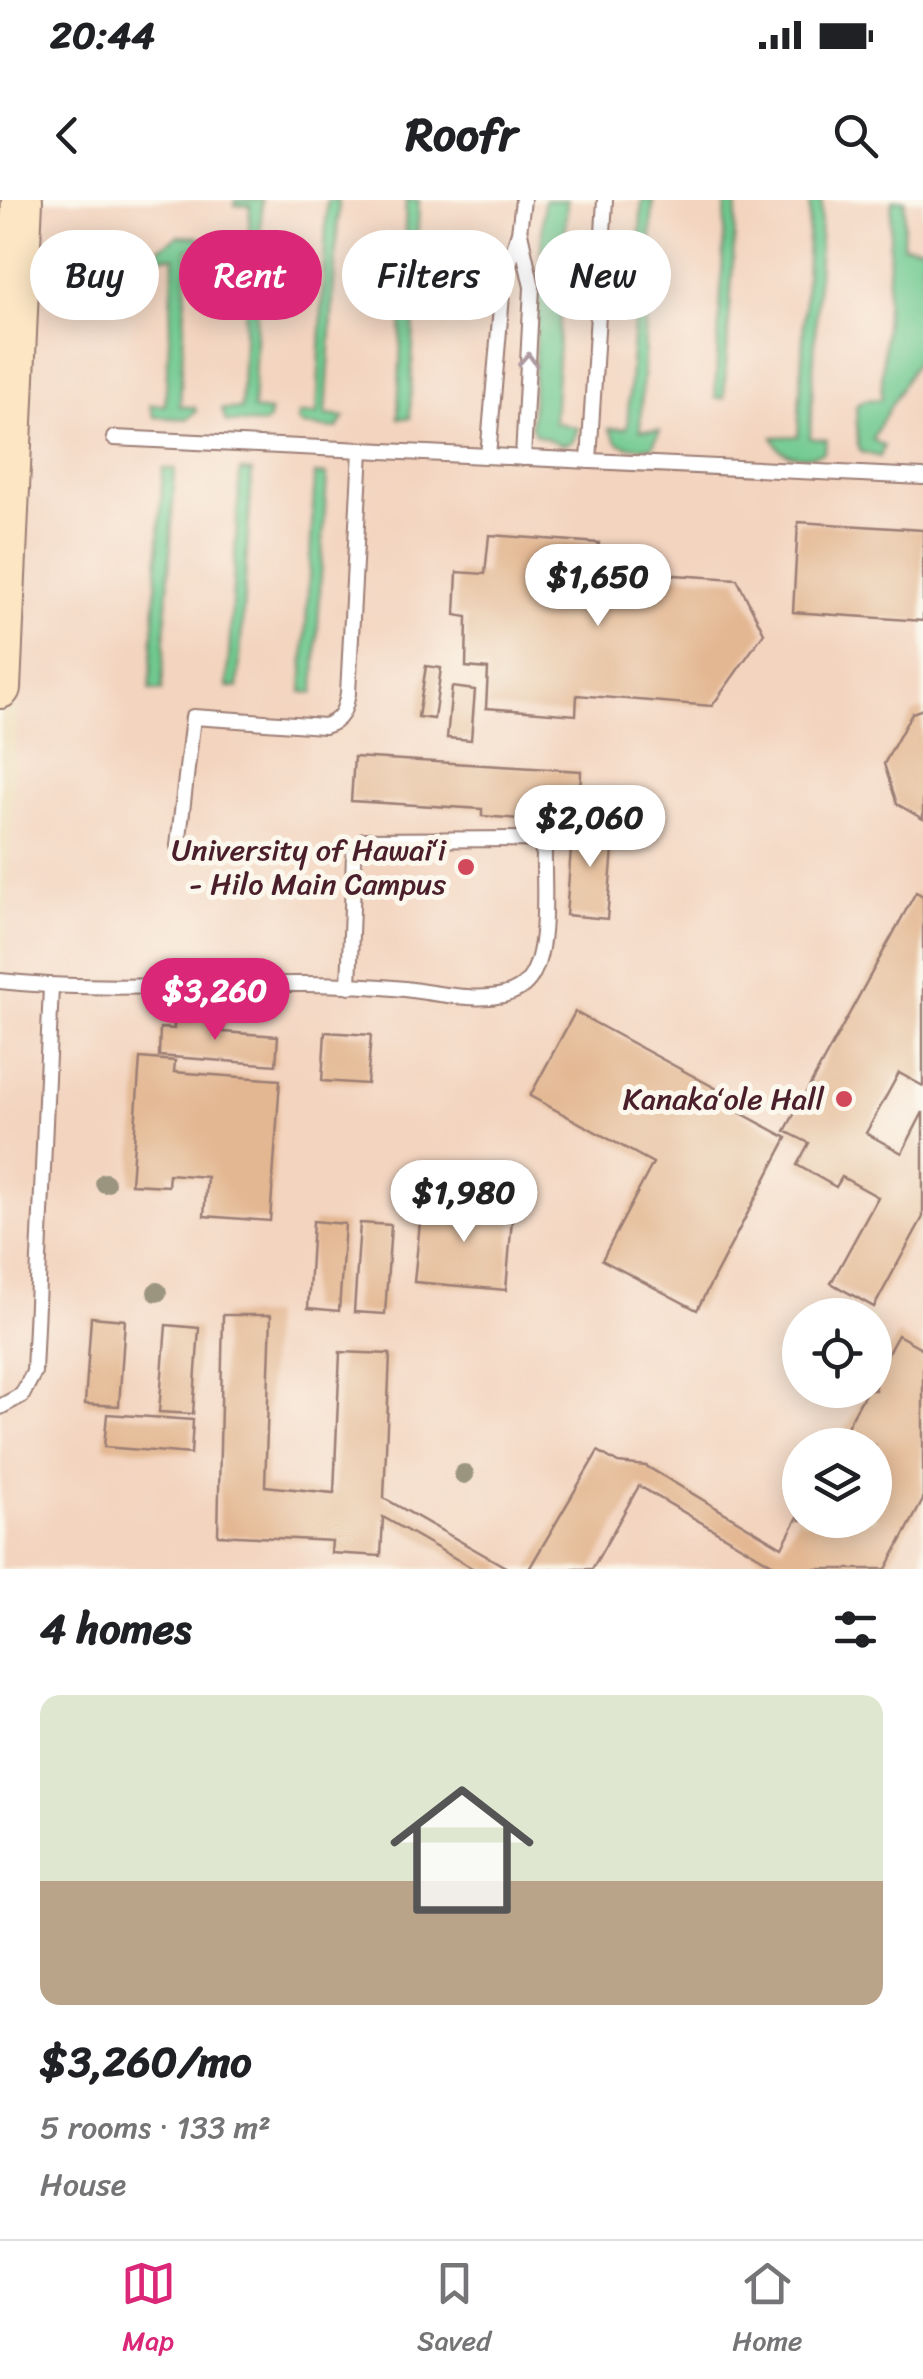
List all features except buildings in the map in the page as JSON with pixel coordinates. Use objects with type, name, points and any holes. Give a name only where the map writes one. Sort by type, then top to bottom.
[{"type":"street","points":[[0,688],[9,290],[22,200]]},
{"type":"lane","points":[[488,456],[503,284],[520,232],[523,200]]},
{"type":"lane","points":[[588,461],[605,200]]},
{"type":"lane","points":[[520,232],[532,287],[523,458]]},
{"type":"lane","points":[[114,438],[923,477]]},
{"type":"lane","points":[[178,846],[193,717],[324,726],[343,714],[348,693],[361,450]]},
{"type":"lane","points":[[0,982],[51,987],[348,986],[481,997],[508,995],[525,985],[539,964],[544,853],[539,843],[526,839],[364,840],[354,855],[348,986]]},
{"type":"lane","points":[[0,1407],[22,1396],[33,1376],[51,987]]},
{"type":"shaded area","name":"University of Hawaiʻi - Hilo Main Campus","points":[[43,200],[923,200],[923,1569],[0,1569],[0,1054],[37,320],[159,320],[159,230],[41,230]]},
{"type":"green space","points":[[235,200],[262,200],[261,230],[249,230],[250,206],[234,205]]},
{"type":"green space","points":[[327,200],[339,200],[326,415],[345,417],[337,429],[303,426],[298,421],[299,414],[317,414]]},
{"type":"green space","points":[[406,200],[419,200],[418,230],[405,230]]},
{"type":"green space","points":[[544,200],[567,200],[565,230],[542,230]]},
{"type":"green space","points":[[642,200],[653,200],[651,230],[640,230]]},
{"type":"green space","points":[[726,200],[737,200],[724,398],[715,398]]},
{"type":"green space","points":[[810,200],[822,200],[810,438],[827,440],[824,452],[801,456],[781,449],[773,437],[798,436]]},
{"type":"green space","points":[[892,200],[905,200],[903,245],[923,247],[923,349],[872,439],[884,446],[880,457],[861,452],[858,446],[856,406],[865,400],[881,399]]},
{"type":"green space","points":[[179,236],[179,320],[184,320],[180,406],[195,408],[196,412],[187,419],[154,417],[150,405],[165,405],[174,257],[159,256],[159,248]]},
{"type":"green space","points":[[245,320],[257,320],[253,410],[270,412],[269,420],[264,424],[226,422],[222,409],[241,409]]},
{"type":"green space","points":[[402,320],[414,320],[410,418],[398,418]]},
{"type":"green space","points":[[537,320],[560,320],[554,422],[578,428],[573,441],[563,445],[535,434],[531,425]]},
{"type":"green space","points":[[634,320],[646,320],[640,430],[660,431],[652,447],[629,447],[618,443],[609,429],[627,428]]},
{"type":"green space","points":[[163,469],[175,469],[162,691],[150,690]]},
{"type":"green space","points":[[240,471],[252,472],[238,688],[227,687]]},
{"type":"green space","points":[[315,474],[327,475],[314,693],[302,692]]},
{"type":"place","name":"University of Hawaiʻi - Hilo Main Campus","points":[[466,867]]},
{"type":"place","name":"Kanakaʻole Hall","points":[[844,1099]]}]
